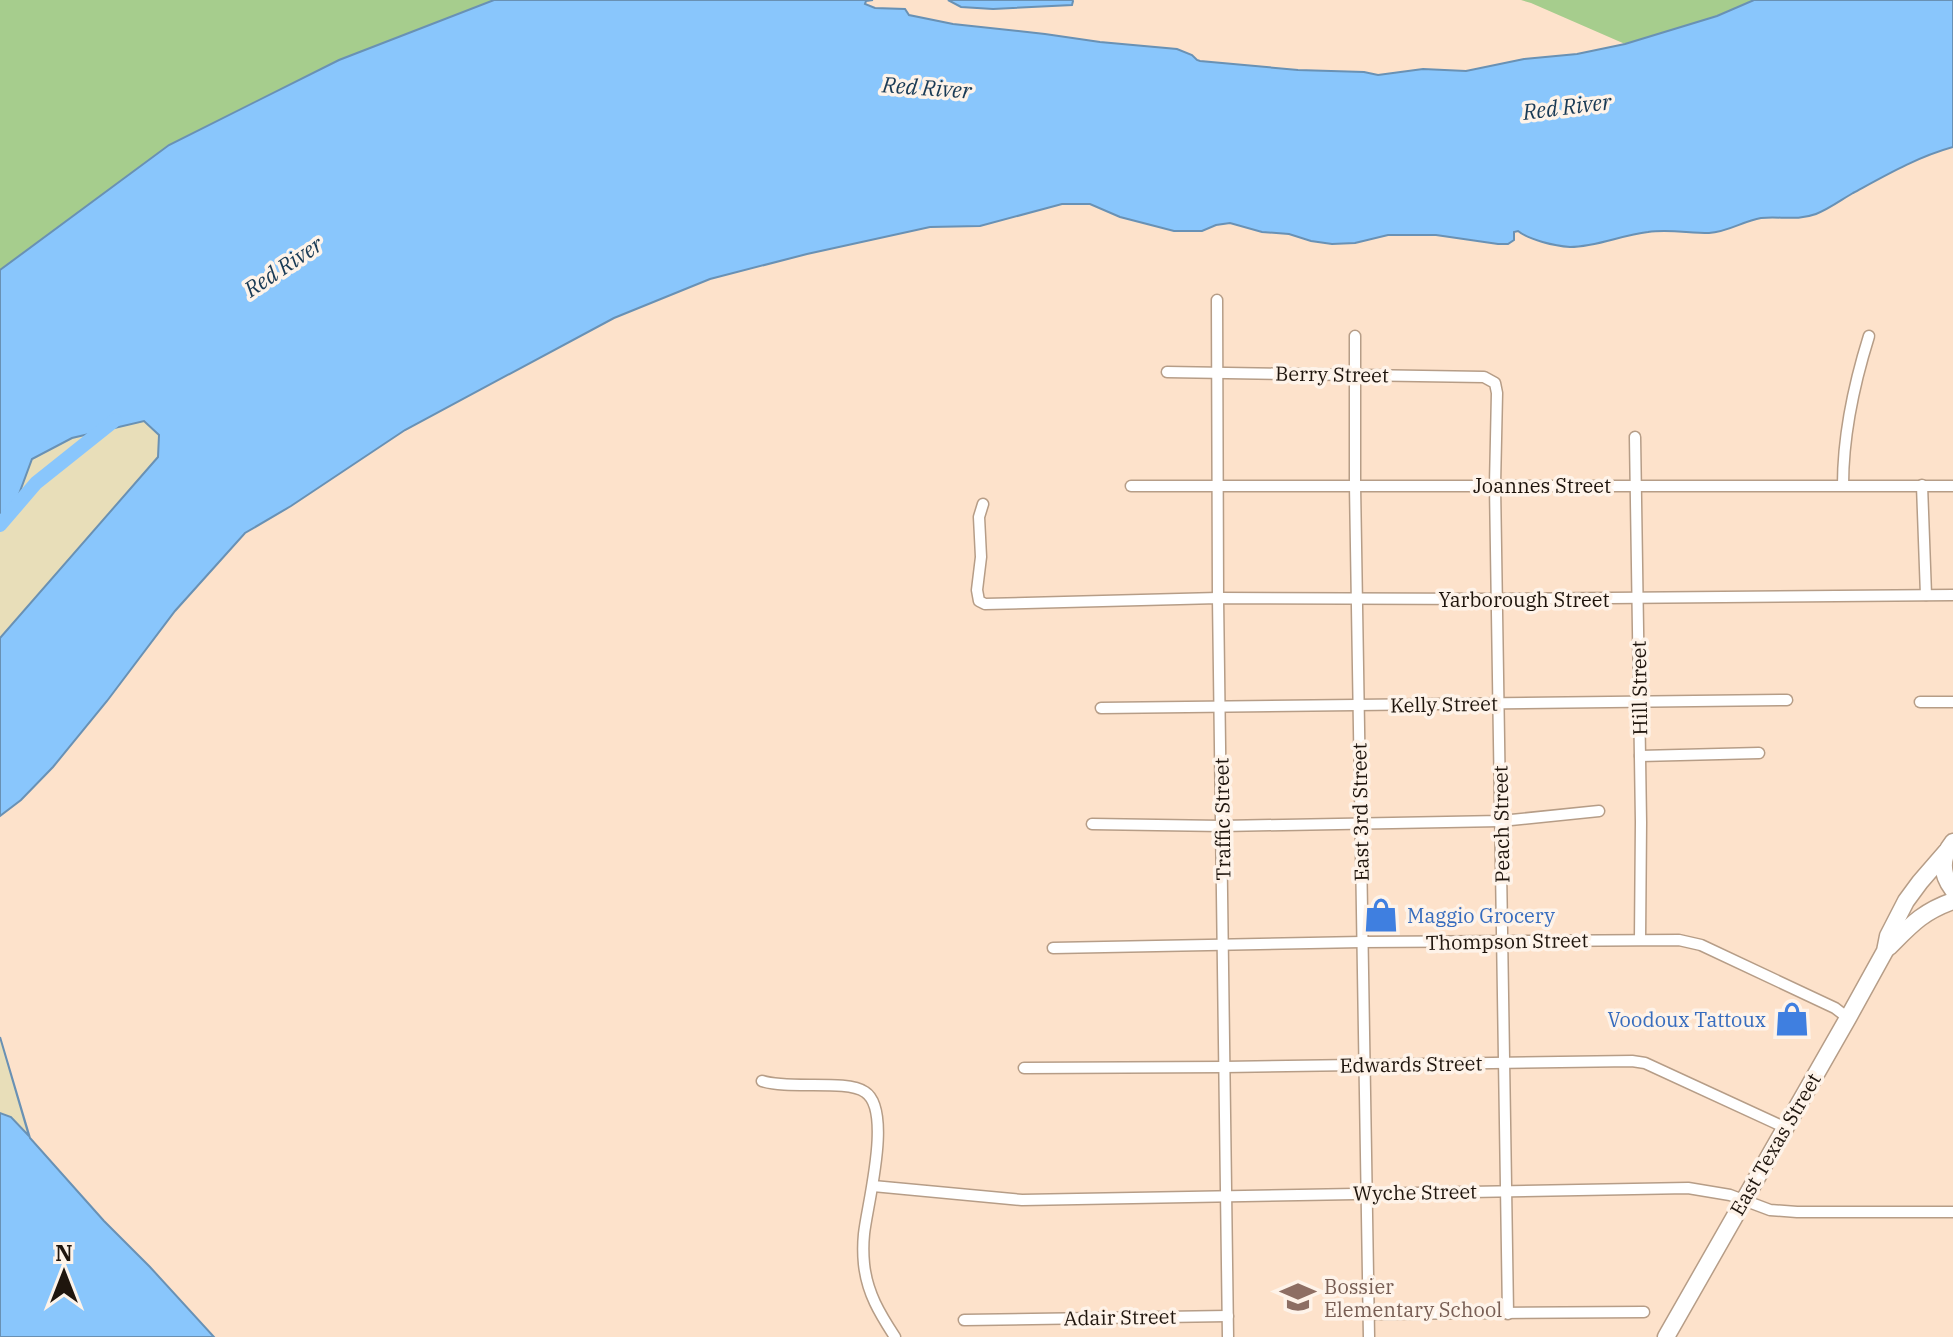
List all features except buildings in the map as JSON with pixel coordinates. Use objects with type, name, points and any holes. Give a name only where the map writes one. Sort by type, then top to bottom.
[{"type":"main road","name":"East Texas Street","points":[[1950,847],[1943,862],[1943,872],[1953,890]]},
{"type":"main road","name":"East Texas Street","points":[[1885,951],[1888,936],[1906,901],[1950,847]]},
{"type":"main road","name":"East Texas Street","points":[[1666,1337],[1885,951],[1922,915],[1953,901]]},
{"type":"street","name":"Traffic Street","points":[[1217,300],[1228,1337]]},
{"type":"street","name":"East 3rd Street","points":[[1355,336],[1369,1337]]},
{"type":"street","points":[[1843,485],[1849,419],[1869,336]]},
{"type":"street","name":"Berry Street","points":[[1167,372],[1484,377],[1495,383]]},
{"type":"street","name":"Peach Street","points":[[1495,383],[1508,1314]]},
{"type":"street","name":"Hill Street","points":[[1635,437],[1640,939]]},
{"type":"street","points":[[1922,485],[1926,595]]},
{"type":"street","name":"Joannes Street","points":[[1131,486],[1953,486]]},
{"type":"street","name":"Yarborough Street","points":[[983,504],[979,517],[981,557],[977,596],[981,603],[991,605],[1218,598],[1953,595]]},
{"type":"street","name":"Kelly Street","points":[[1101,708],[1787,700]]},
{"type":"street","points":[[1920,702],[1953,702]]},
{"type":"street","points":[[1640,756],[1759,753]]},
{"type":"street","points":[[1092,824],[1222,826],[1501,821],[1599,811]]},
{"type":"street","name":"Thompson Street","points":[[1053,948],[1679,940],[1701,945],[1835,1008],[1848,1018]]},
{"type":"street","name":"Edwards Street","points":[[1024,1068],[1632,1061],[1645,1063],[1784,1127]]},
{"type":"street","points":[[762,1081],[787,1086],[854,1087],[867,1093],[874,1103],[878,1119],[863,1263],[871,1297],[895,1337]]},
{"type":"street","name":"Wyche Street","points":[[873,1186],[1022,1200],[1688,1188],[1717,1192],[1770,1210],[1953,1212]]},
{"type":"street","points":[[1369,1314],[1644,1312]]},
{"type":"street","name":"Adair Street","points":[[964,1320],[1228,1316]]},
{"type":"green space","points":[[0,0],[494,0],[339,60],[0,270]]},
{"type":"green space","points":[[1521,0],[1754,0],[1717,16],[1625,44]]},
{"type":"sand","points":[[145,421],[159,435],[158,457],[0,638],[0,525],[12,513],[31,459],[72,438]]},
{"type":"sand","points":[[0,1037],[29,1138],[11,1117],[0,1113]]},
{"type":"water","points":[[494,0],[873,0],[865,4],[875,8],[905,9],[909,15],[953,24],[1177,49],[1200,61],[1378,75],[1423,69],[1466,71],[1524,59],[1577,54],[1625,44],[1717,16],[1754,0],[1953,0],[1953,147],[1902,167],[1816,214],[1795,218],[1761,218],[1709,233],[1656,231],[1570,247],[1542,242],[1518,231],[1514,232],[1514,240],[1508,244],[1436,235],[1388,235],[1355,243],[1332,244],[1230,223],[1202,231],[1174,231],[1120,217],[1090,204],[1062,204],[980,226],[930,227],[710,279],[614,318],[405,430],[245,533],[175,611],[53,767],[21,800],[0,816],[0,638],[158,457],[159,435],[144,421],[72,438],[32,459],[12,513],[0,525],[0,270],[169,145],[339,60]]},
{"type":"water","points":[[948,0],[1073,1],[1072,5],[993,9],[961,7]]},
{"type":"water","points":[[0,1037],[30,1138],[214,1337],[0,1337],[0,1113],[11,1117],[29,1136]]},
{"type":"waterway","name":"Red River","points":[[0,525],[36,483],[115,420]]},
{"type":"place","name":"Maggio Grocery","points":[[1381,915]]},
{"type":"place","name":"Voodoux Tattoux","points":[[1792,1019]]},
{"type":"place","name":"Bossier Elementary School","points":[[1298,1297]]}]
